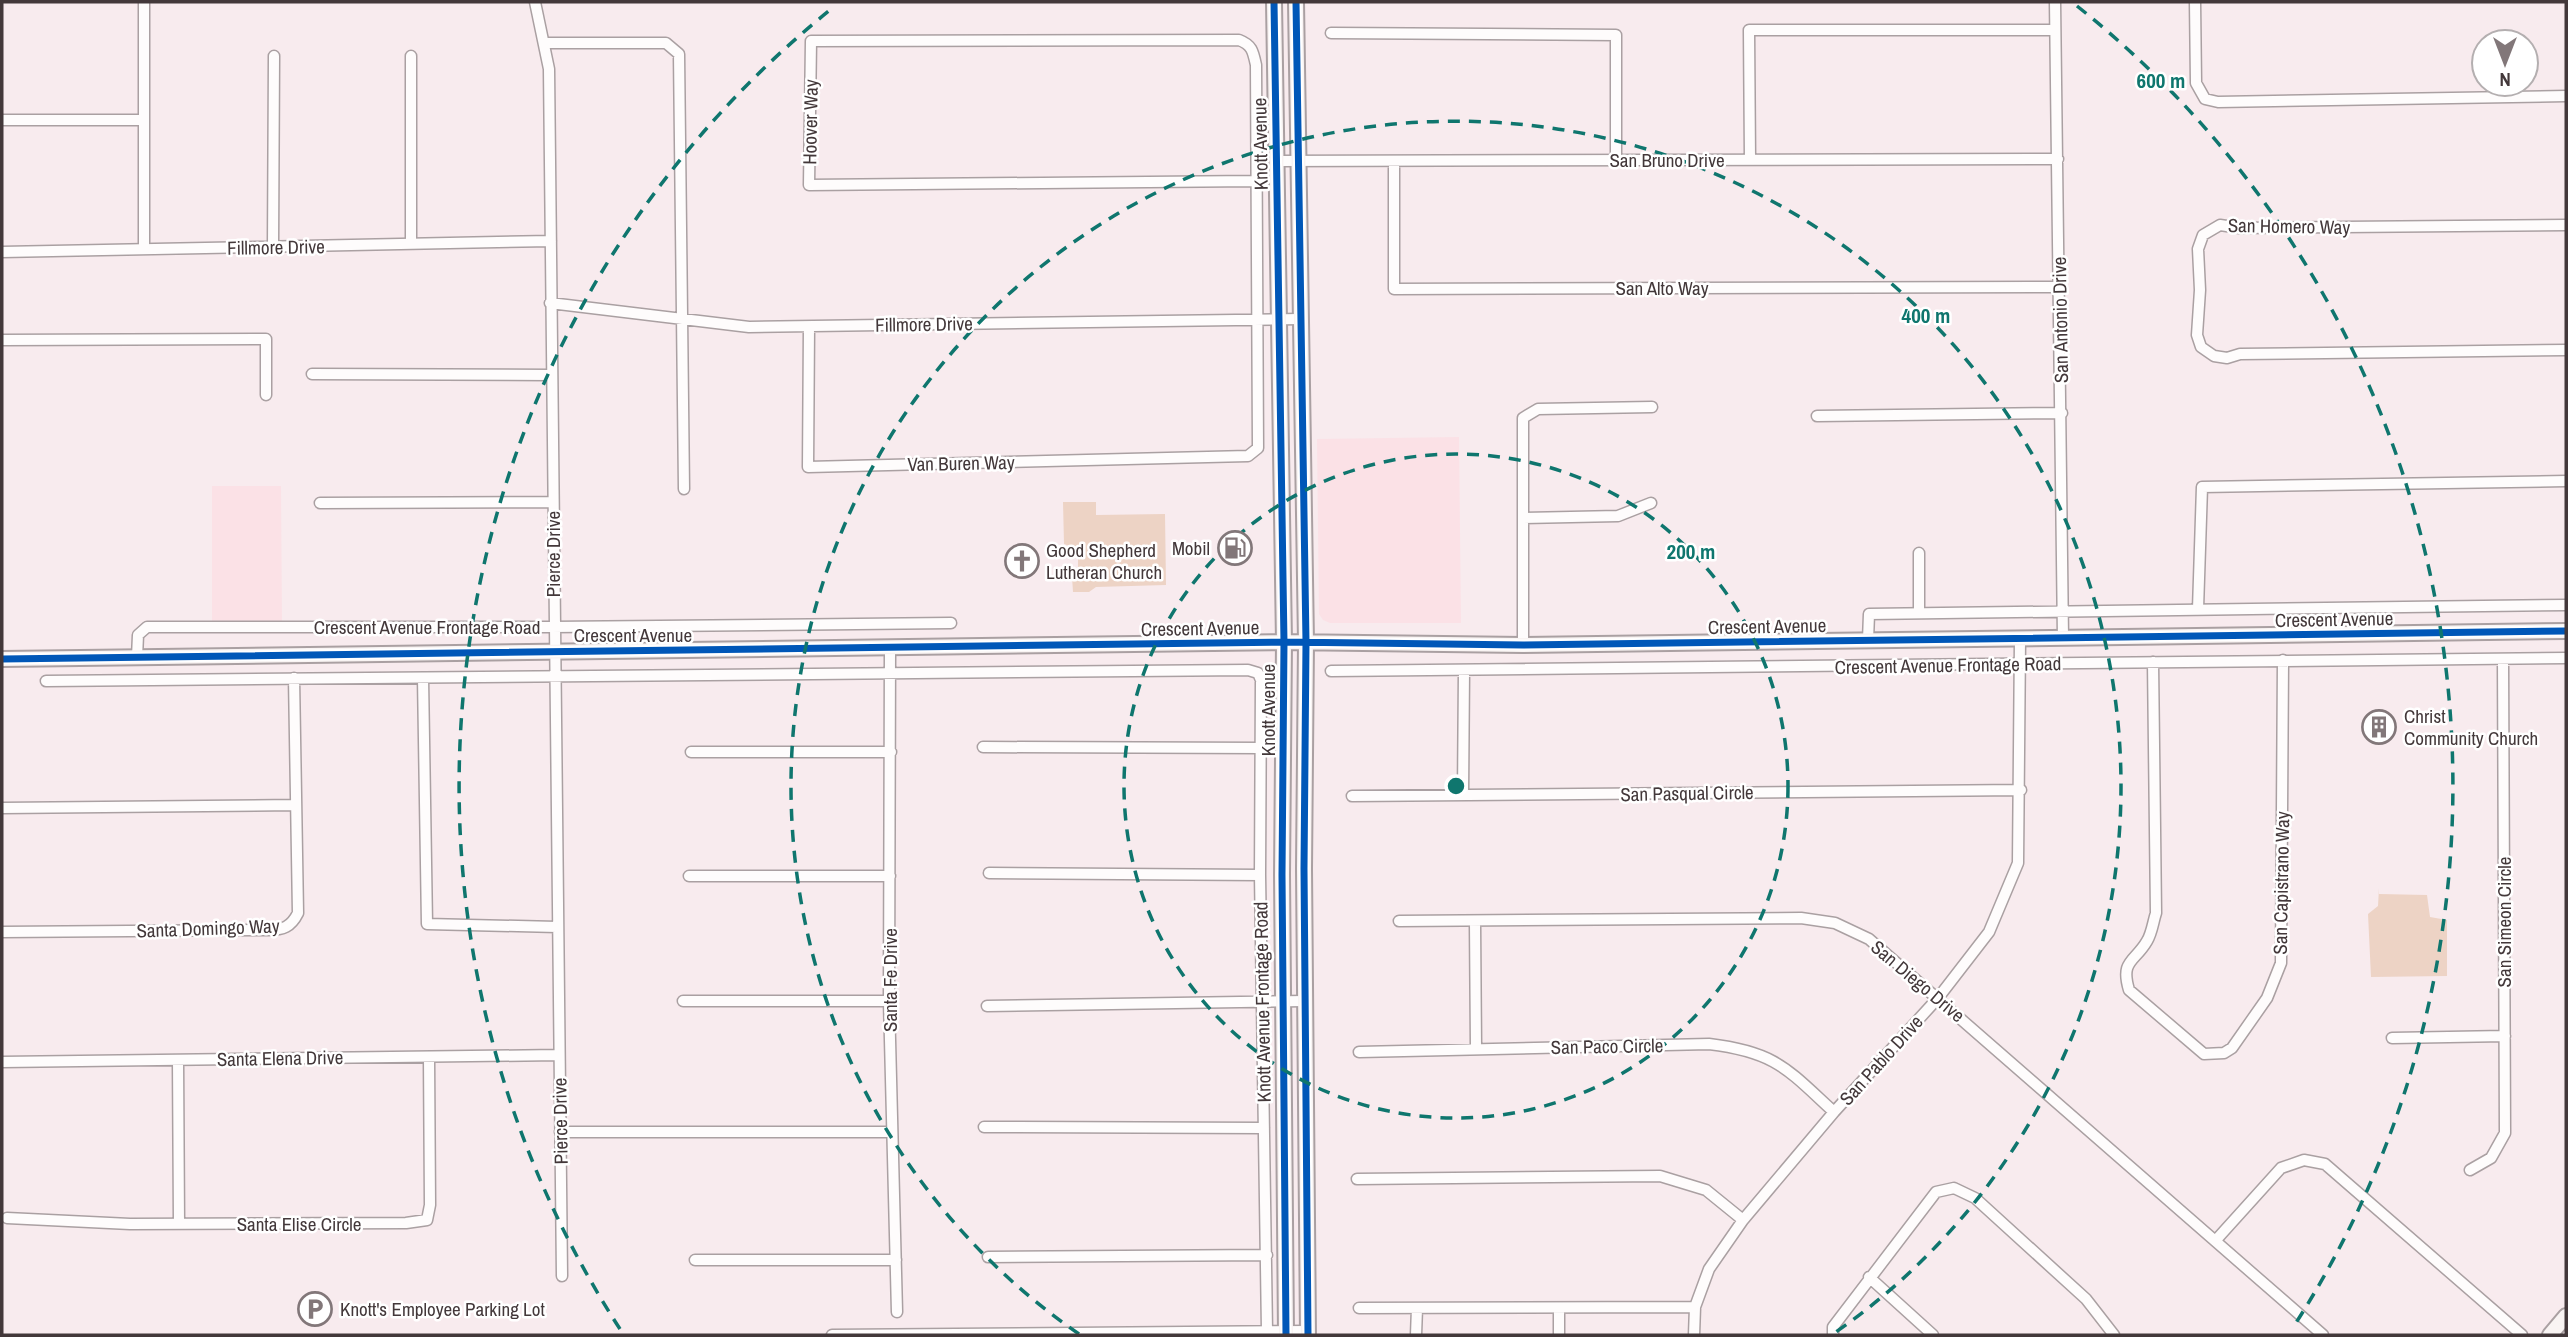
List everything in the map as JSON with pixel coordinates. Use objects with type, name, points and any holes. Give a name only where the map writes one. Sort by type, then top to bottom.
[{"type":"main road","name":"Knott Avenue","points":[[1274,2],[1284,642],[1286,1333]]},
{"type":"main road","name":"Knott Avenue","points":[[1296,2],[1306,642],[1304,1001],[1308,1333]]},
{"type":"main road","points":[[1280,448],[1302,448]]},
{"type":"main road","name":"Crescent Avenue","points":[[2,659],[1284,642],[1523,645],[2020,640],[2566,631]]},
{"type":"main road","points":[[2550,1335],[2566,1316]]},
{"type":"street","points":[[144,2],[144,249]]},
{"type":"street","name":"Pierce Drive","points":[[536,2],[546,43],[551,241],[553,652],[562,1276]]},
{"type":"street","name":"San Antonio Drive","points":[[2055,2],[2063,413],[2063,638]]},
{"type":"street","points":[[2195,2],[2196,83],[2205,99],[2218,102],[2566,96]]},
{"type":"street","points":[[1750,160],[1749,30],[2055,30]]},
{"type":"street","points":[[1331,33],[1616,35],[1616,160]]},
{"type":"street","name":"Hoover Way","points":[[1239,40],[1248,43],[1253,50],[1256,65],[1254,181],[809,186],[811,41],[1239,40]]},
{"type":"street","points":[[546,43],[674,43],[680,60],[684,489]]},
{"type":"street","points":[[273,247],[274,56]]},
{"type":"street","points":[[411,56],[411,244]]},
{"type":"street","points":[[2,120],[144,120]]},
{"type":"street","name":"San Bruno Drive","points":[[1276,161],[2058,159]]},
{"type":"street","name":"San Alto Way","points":[[1394,161],[1394,289],[2059,287]]},
{"type":"street","points":[[1254,181],[1258,320]]},
{"type":"street","name":"San Homero Way","points":[[2566,225],[2240,228],[2220,225],[2203,235],[2198,249],[2200,290],[2197,335],[2201,347],[2214,356],[2227,358],[2240,354],[2566,350]]},
{"type":"street","name":"Fillmore Drive","points":[[2,252],[551,241]]},
{"type":"street","name":"Fillmore Drive","points":[[550,303],[749,327],[1299,319]]},
{"type":"street","name":"Van Buren Way","points":[[809,327],[808,467],[1254,453],[1258,447],[1258,320]]},
{"type":"street","points":[[2,340],[266,339],[266,395]]},
{"type":"street","points":[[312,374],[551,375]]},
{"type":"street","points":[[1523,645],[1523,418],[1538,409],[1652,407]]},
{"type":"street","points":[[1817,416],[2063,413]]},
{"type":"street","points":[[2198,609],[2202,487],[2566,481]]},
{"type":"street","points":[[320,503],[553,502]]},
{"type":"street","points":[[1523,518],[1618,516],[1651,503]]},
{"type":"street","points":[[1919,553],[1919,611]]},
{"type":"street","name":"Crescent Avenue Frontage Road","points":[[1868,640],[1869,614],[1919,611],[2566,605]]},
{"type":"street","name":"Crescent Avenue Frontage Road","points":[[137,657],[138,635],[147,627],[951,623]]},
{"type":"street","name":"San Pablo Drive","points":[[1694,1335],[1695,1307],[1709,1269],[1743,1220],[1834,1112],[1938,998],[1989,932],[2018,863],[2021,790],[2020,640]]},
{"type":"street","name":"Santa Fe Drive","points":[[890,649],[889,1000],[897,1312]]},
{"type":"street","name":"Crescent Avenue Frontage Road","points":[[1331,671],[2566,658]]},
{"type":"street","name":"San Simeon Circle","points":[[2470,1170],[2491,1158],[2505,1133],[2503,659]]},
{"type":"street","name":"San Capistrano Way","points":[[2153,662],[2156,914],[2148,940],[2126,967],[2125,977],[2129,990],[2204,1054],[2213,1055],[2232,1048],[2257,1014],[2281,963],[2283,660]]},
{"type":"street","name":"Knott Avenue Frontage Road","points":[[890,674],[1248,670],[1258,673],[1261,680],[1262,748],[1260,875],[1267,1331]]},
{"type":"street","points":[[1463,795],[1464,670]]},
{"type":"street","points":[[46,681],[890,674]]},
{"type":"street","name":"Santa Domingo Way","points":[[2,932],[281,930],[292,924],[298,913],[294,678]]},
{"type":"street","points":[[423,678],[427,924],[557,927]]},
{"type":"street","points":[[983,747],[1262,748]]},
{"type":"street","points":[[691,752],[891,752]]},
{"type":"street","name":"San Pasqual Circle","points":[[1352,796],[2021,790]]},
{"type":"street","points":[[2,808],[295,804]]},
{"type":"street","points":[[989,873],[1260,875]]},
{"type":"street","points":[[689,876],[890,876]]},
{"type":"street","name":"San Diego Drive","points":[[1399,921],[1475,923],[1801,918],[1835,923],[1869,939],[2216,1240],[2319,1334]]},
{"type":"street","points":[[1475,923],[1476,1048]]},
{"type":"street","points":[[683,1001],[889,1000]]},
{"type":"street","points":[[988,1006],[1304,1001]]},
{"type":"street","points":[[2392,1038],[2505,1036]]},
{"type":"street","name":"San Paco Circle","points":[[1359,1052],[1709,1044],[1746,1048],[1781,1064],[1834,1112]]},
{"type":"street","name":"Santa Elena Drive","points":[[2,1062],[558,1055]]},
{"type":"street","name":"Santa Elise Circle","points":[[7,1218],[179,1224],[406,1223],[427,1220],[430,1205],[429,1057]]},
{"type":"street","points":[[178,1060],[179,1224]]},
{"type":"street","points":[[984,1127],[1264,1128]]},
{"type":"street","points":[[560,1132],[892,1132]]},
{"type":"street","points":[[2216,1240],[2280,1168],[2304,1160],[2325,1164],[2522,1335]]},
{"type":"street","points":[[1357,1179],[1660,1176],[1706,1190],[1743,1220]]},
{"type":"street","points":[[1833,1335],[1833,1327],[1869,1277],[1936,1192],[1954,1188],[1975,1198],[2086,1299],[2114,1335]]},
{"type":"street","points":[[988,1257],[1267,1255]]},
{"type":"street","points":[[695,1260],[896,1260]]},
{"type":"street","points":[[1869,1277],[1933,1335]]},
{"type":"street","points":[[1359,1308],[1695,1307]]},
{"type":"street","points":[[1416,1335],[1417,1308]]},
{"type":"street","points":[[1559,1308],[1559,1335]]},
{"type":"street","points":[[832,1335],[1267,1331],[1308,1333]]},
{"type":"shaded area","points":[[1459,437],[1461,623],[1330,623],[1323,620],[1319,614],[1317,439]]},
{"type":"shaded area","points":[[212,486],[281,486],[282,623],[212,624]]},
{"type":"shaded area","points":[[1063,502],[1096,502],[1096,515],[1165,514],[1166,585],[1096,587],[1089,592],[1073,592],[1072,577],[1078,577],[1078,549],[1064,544]]},
{"type":"shaded area","points":[[2379,888],[2379,894],[2427,895],[2430,917],[2447,920],[2447,976],[2371,977],[2368,914],[2378,906]]},
{"type":"cycle path","points":[[1274,2],[1284,642],[1282,875],[1286,1335]]},
{"type":"cycle path","points":[[1296,2],[1306,642],[1304,869],[1308,1335]]},
{"type":"cycle path","points":[[2,659],[1284,642],[1523,645],[2566,631]]},
{"type":"place","name":"Mobil","points":[[1235,548]]},
{"type":"place","name":"Good Shepherd Lutheran Church","points":[[1022,561]]},
{"type":"place","name":"Christ Community Church","points":[[2379,727]]},
{"type":"place","name":"Knott's Employee Parking Lot","points":[[315,1309]]}]
